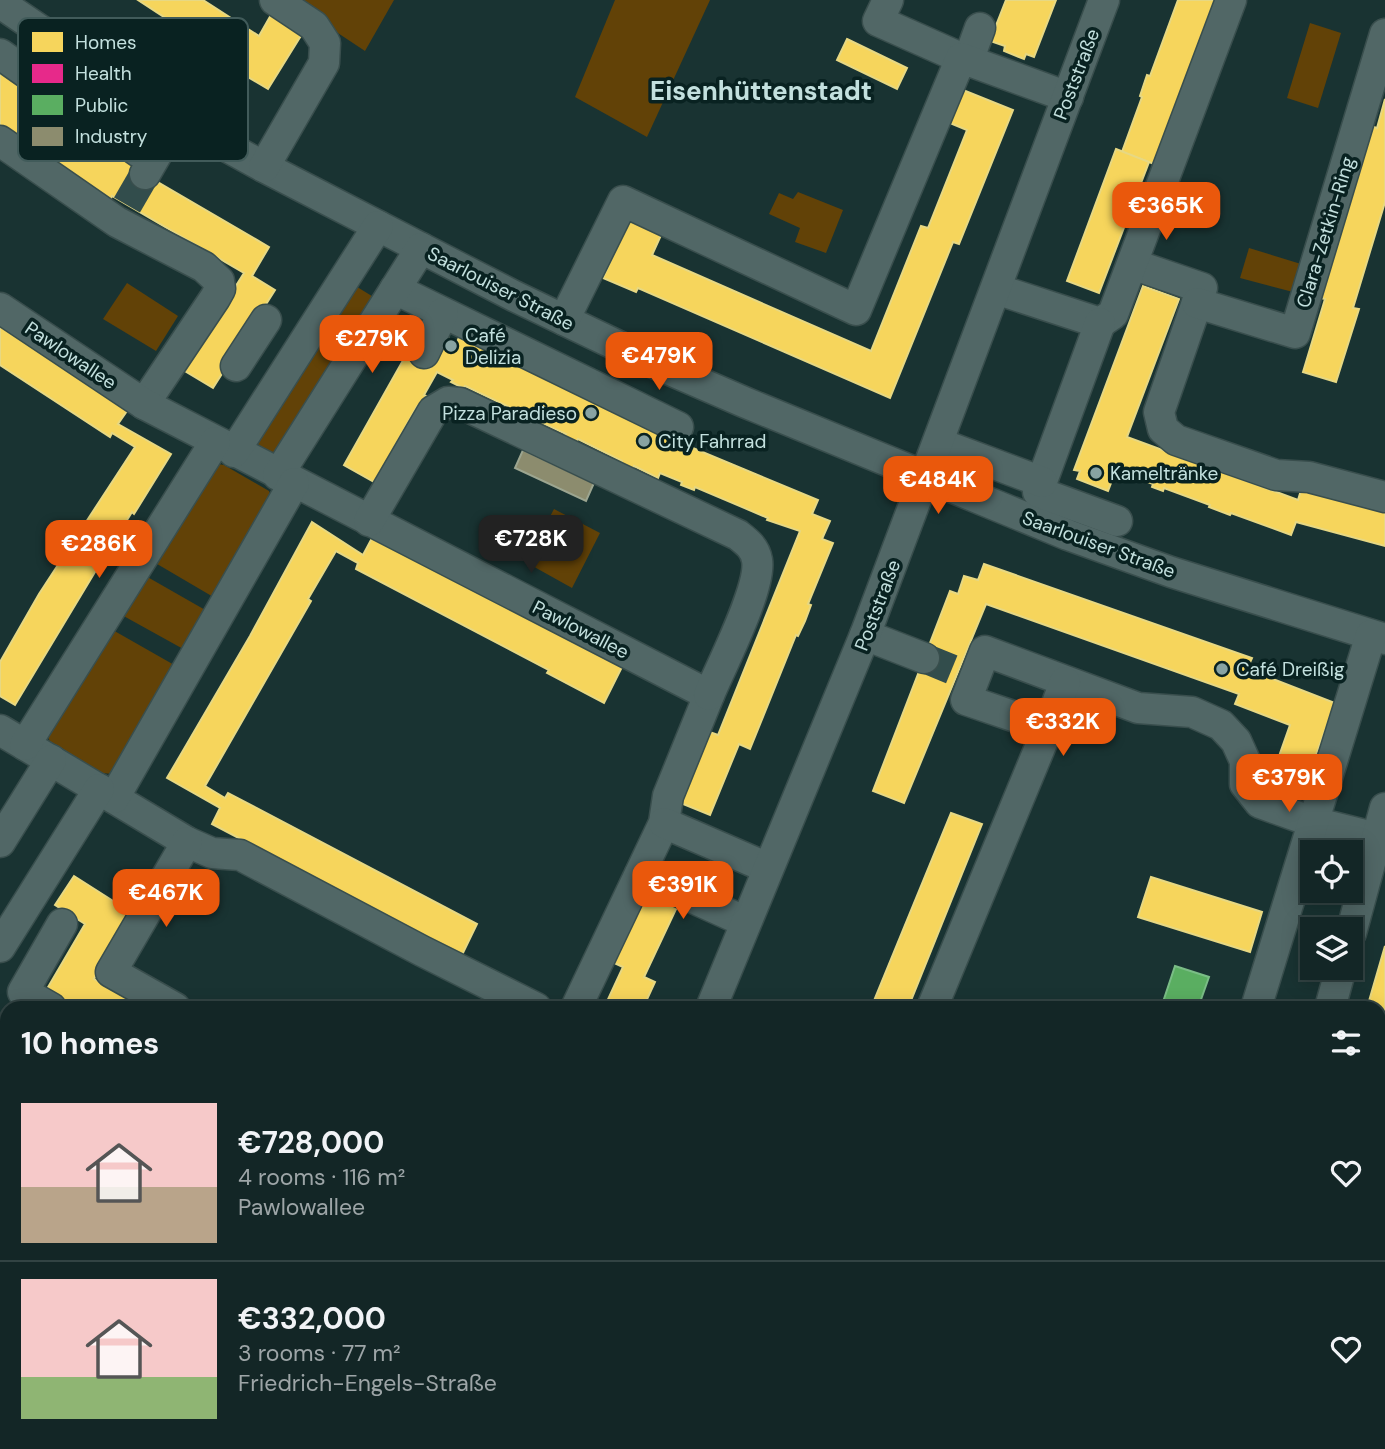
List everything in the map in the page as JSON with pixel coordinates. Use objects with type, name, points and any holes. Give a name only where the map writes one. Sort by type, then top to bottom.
[{"type":"street","points":[[264,167],[324,63],[325,43],[314,26],[275,0]]},
{"type":"street","points":[[888,0],[878,20],[964,60],[1068,97]]},
{"type":"street","name":"Poststraße","points":[[714,1001],[865,635],[1104,0]]},
{"type":"street","points":[[1117,521],[1038,492],[1100,323],[1113,314],[1231,0]]},
{"type":"street","name":"Saarlouiser Straße","points":[[0,3],[21,18]]},
{"type":"street","points":[[565,320],[623,201],[856,310],[980,28]]},
{"type":"street","name":"Clara-Zetkin-Ring","points":[[1197,303],[1295,333],[1385,34]]},
{"type":"street","points":[[0,54],[18,68]]},
{"type":"street","points":[[0,141],[18,152]]},
{"type":"street","name":"Saarlouiser Straße","points":[[248,158],[565,320],[744,402],[1068,535],[1171,572],[1378,637]]},
{"type":"street","points":[[34,161],[122,213],[204,267],[219,281],[215,298],[144,404]]},
{"type":"street","points":[[378,226],[225,447],[12,737],[187,842],[212,853],[240,855],[522,1001]]},
{"type":"street","points":[[0,947],[107,793],[421,248]]},
{"type":"street","points":[[1132,264],[1202,288],[1159,412],[1163,429],[1176,440],[1276,475],[1309,477],[1385,498]]},
{"type":"street","points":[[396,289],[678,427]]},
{"type":"street","points":[[996,289],[1100,323]]},
{"type":"street","name":"Pawlowallee","points":[[0,308],[144,404],[709,695]]},
{"type":"street","points":[[424,353],[443,313]]},
{"type":"street","points":[[236,366],[266,320]]},
{"type":"street","points":[[369,521],[433,411],[449,402],[460,403],[738,535],[751,545],[757,557],[758,573],[750,599],[668,796],[664,823],[579,1001]]},
{"type":"street","points":[[939,443],[1042,482]]},
{"type":"street","points":[[865,635],[924,658]]},
{"type":"street","points":[[1258,1001],[1313,822],[1378,637]]},
{"type":"street","points":[[1048,728],[966,700],[966,675],[985,651],[1138,708],[1192,712],[1221,725],[1236,741],[1245,761],[1245,784],[1260,803],[1313,822],[1381,839]]},
{"type":"street","points":[[935,1001],[1065,682]]},
{"type":"street","points":[[0,842],[51,760]]},
{"type":"street","points":[[1356,917],[1381,839],[1385,808]]},
{"type":"street","points":[[664,823],[768,868]]},
{"type":"street","points":[[163,1001],[111,972],[187,842]]},
{"type":"street","points":[[640,874],[746,922]]},
{"type":"street","points":[[39,1001],[23,992],[62,924]]},
{"type":"street","points":[[1332,1001],[1338,980]]},
{"type":"shaded area","points":[[288,0],[394,0],[365,51]]},
{"type":"shaded area","points":[[615,0],[710,0],[647,137],[575,97]]},
{"type":"shaded area","points":[[1310,23],[1341,33],[1318,108],[1287,98]]},
{"type":"shaded area","points":[[798,192],[843,210],[826,253],[795,242],[800,228],[769,214],[779,193],[793,199]]},
{"type":"shaded area","points":[[1249,248],[1301,264],[1293,292],[1240,278]]},
{"type":"shaded area","points":[[349,282],[380,301],[283,451],[272,454],[253,443]]},
{"type":"shaded area","points":[[127,283],[178,316],[156,351],[103,319]]},
{"type":"shaded area","points":[[211,463],[224,465],[269,491],[273,502],[114,774],[101,773],[53,748],[46,733]],"holes":[[[152,561],[215,598],[207,611],[144,575]],[[120,614],[185,650],[176,666],[111,629]]]},
{"type":"shaded area","points":[[554,509],[600,533],[572,588],[511,554],[530,521],[544,528]]},
{"type":"building: Homes","points":[[138,0],[203,0],[231,18],[165,18]]},
{"type":"building: Homes","points":[[1006,0],[1056,0],[1034,57],[1026,54],[1024,59],[1004,51],[1005,46],[990,41]]},
{"type":"building: Homes","points":[[1178,0],[1215,0],[1154,164],[1122,152],[1147,75],[1150,76]]},
{"type":"building: Homes","points":[[271,15],[302,34],[268,89],[248,77],[248,29],[259,36]]},
{"type":"building: Homes","points":[[847,39],[907,68],[897,89],[837,60]]},
{"type":"building: Homes","points":[[0,68],[18,80],[18,137],[0,125]]},
{"type":"building: Homes","points":[[953,86],[1013,110],[959,244],[953,242],[890,398],[638,288],[636,292],[603,278],[630,218],[662,233],[652,255],[871,351],[921,226],[928,228],[967,130],[940,119]]},
{"type":"building: Homes","points":[[1385,99],[1385,202],[1353,308],[1359,309],[1336,382],[1303,372],[1325,299],[1320,298],[1371,126],[1377,128]]},
{"type":"building: Homes","points":[[1116,149],[1149,162],[1099,293],[1067,281]]},
{"type":"building: Homes","points":[[52,161],[135,161],[132,167],[269,247],[252,276],[275,290],[213,388],[183,370],[244,273],[112,196],[110,201]]},
{"type":"building: Homes","points":[[1143,286],[1179,299],[1127,437],[1298,500],[1302,487],[1385,509],[1385,546],[1296,522],[1291,535],[1231,513],[1230,515],[1164,488],[1163,491],[1152,487],[1153,484],[1116,470],[1108,491],[1077,479],[1080,471],[1074,470]]},
{"type":"building: Homes","points":[[0,318],[129,408],[118,424],[171,454],[104,557],[15,705],[0,696],[0,662],[39,594],[135,447],[112,433],[110,437],[0,365]]},
{"type":"building: Homes","points":[[461,333],[676,441],[818,500],[812,514],[830,521],[822,539],[833,543],[808,604],[811,605],[805,621],[798,636],[796,635],[750,749],[739,744],[710,815],[678,802],[707,731],[718,735],[800,531],[767,520],[768,518],[695,487],[694,490],[681,485],[682,482],[660,473],[658,478],[634,466],[633,469],[578,439],[576,442],[564,436],[566,434],[521,413],[520,415],[465,386],[463,388],[437,372],[420,407],[417,406],[393,449],[396,450],[374,482],[344,465],[406,355],[430,368],[445,337],[457,342]]},
{"type":"building: Homes","points":[[312,522],[363,555],[372,538],[622,667],[604,703],[547,673],[549,670],[356,569],[358,563],[336,551],[308,599],[311,601],[205,786],[225,798],[228,793],[477,924],[462,955],[212,824],[220,808],[167,778],[250,636]]},
{"type":"building: Homes","points":[[984,564],[1252,658],[1247,669],[1335,703],[1297,806],[1265,796],[1290,725],[1235,704],[1239,694],[986,604],[904,803],[873,791],[950,591],[958,594],[964,576],[978,580]]},
{"type":"building: Homes","points":[[951,813],[982,824],[911,1001],[874,1001]]},
{"type":"building: Homes","points":[[74,876],[132,913],[94,979],[133,1001],[59,1001],[44,994],[85,924],[55,905]]},
{"type":"building: Homes","points":[[1151,877],[1262,912],[1250,952],[1138,917]]},
{"type":"building: Homes","points":[[645,892],[677,907],[644,977],[655,982],[646,1001],[607,1001],[623,967],[612,962]]},
{"type":"building: Homes","points":[[1385,946],[1385,1001],[1369,1001]]},
{"type":"building: Public","points":[[1175,966],[1209,977],[1200,1001],[1163,1001]]},
{"type":"building: Industry","points":[[523,450],[594,483],[586,501],[515,468]]},
{"type":"tunnel","points":[[127,205],[145,174]]},
{"type":"tunnel","points":[[924,658],[958,672]]},
{"type":"place","name":"Café Delizia","points":[[451,346]]},
{"type":"place","name":"Pizza Paradieso","points":[[591,413]]},
{"type":"place","name":"City Fahrrad","points":[[644,441]]},
{"type":"place","name":"Kameltränke","points":[[1096,473]]},
{"type":"place","name":"Café Dreißig","points":[[1222,669]]},
{"type":"district","name":"Eisenhüttenstadt","points":[[761,91]]}]
